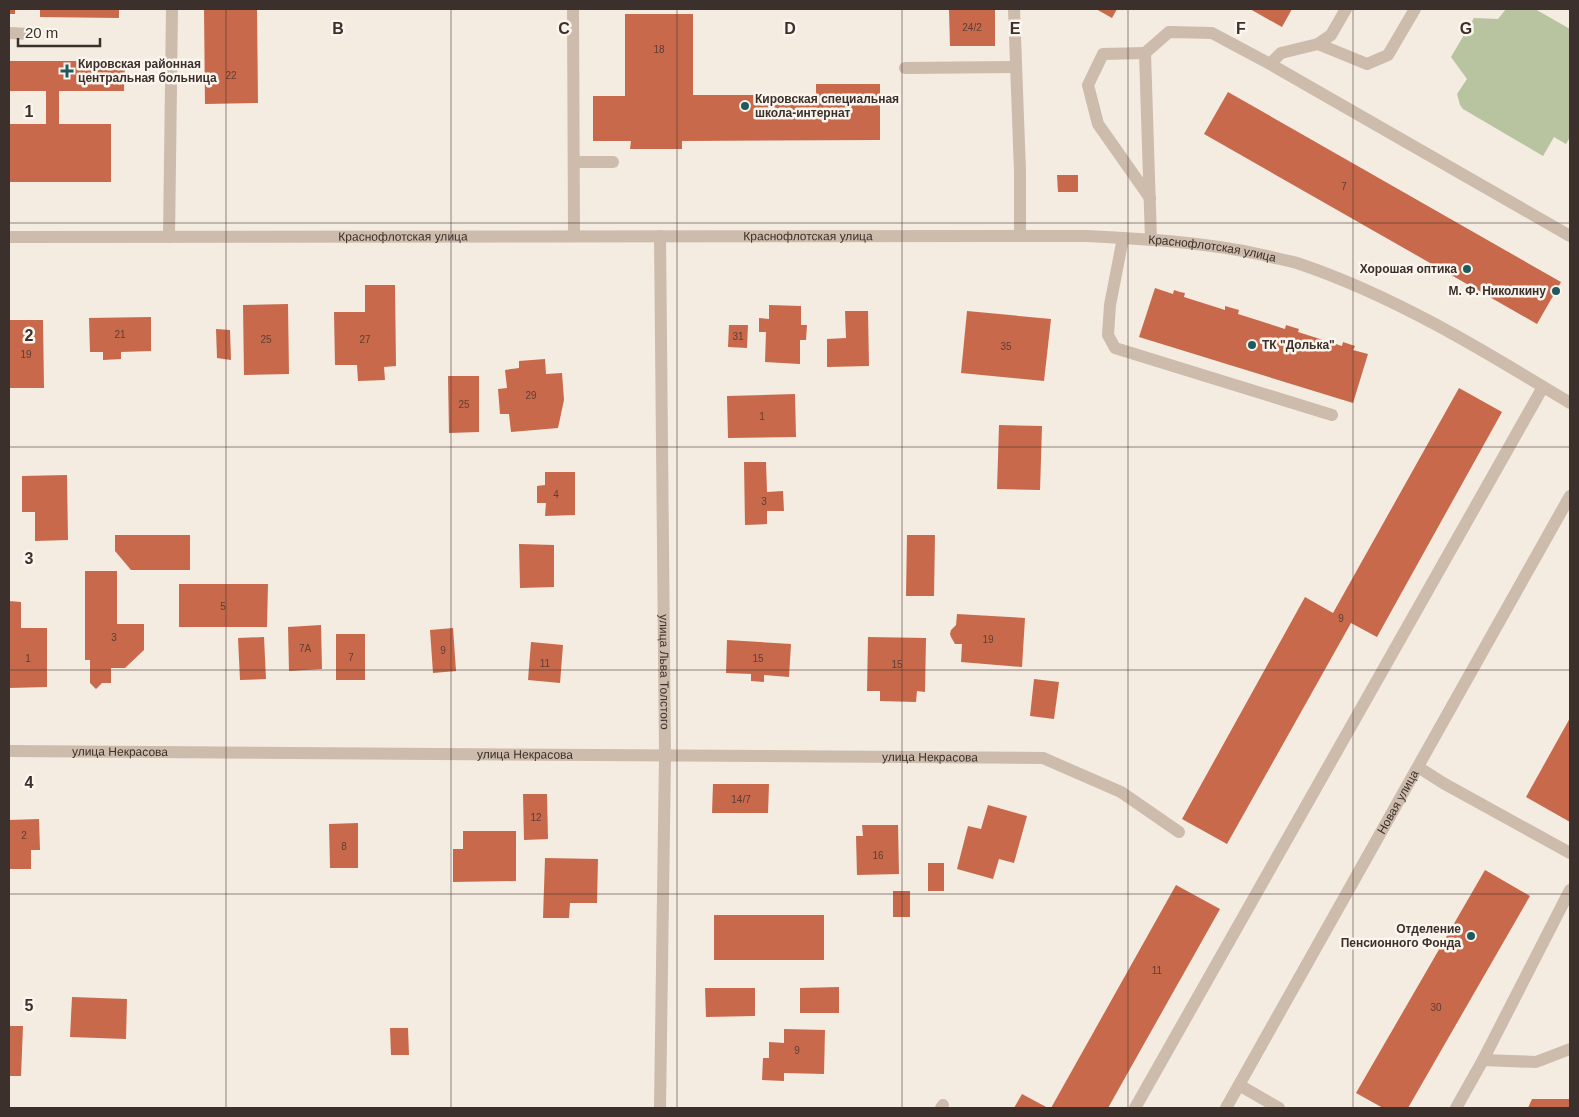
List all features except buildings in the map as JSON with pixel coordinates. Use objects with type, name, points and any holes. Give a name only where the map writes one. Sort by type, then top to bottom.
[{"type":"street","points":[[169,237],[172,9]]},
{"type":"street","points":[[573,9],[574,236]]},
{"type":"street","points":[[1014,9],[1020,172],[1020,236]]},
{"type":"street","points":[[1270,64],[1281,53],[1318,44],[1331,35],[1346,9]]},
{"type":"street","points":[[1318,44],[1367,64],[1388,55],[1415,9]]},
{"type":"street","points":[[1150,198],[1098,124],[1088,85],[1102,54],[1145,53],[1169,32],[1212,33],[1270,64],[1570,236]]},
{"type":"street","points":[[9,33],[29,34]]},
{"type":"street","points":[[1145,53],[1151,240]]},
{"type":"street","points":[[905,68],[1016,67]]},
{"type":"street","points":[[574,162],[613,162]]},
{"type":"street","name":"улица Льва Толстого","points":[[660,236],[665,755],[660,1108]]},
{"type":"street","name":"Краснофлотская улица","points":[[9,237],[1086,236],[1200,244],[1247,252],[1304,266],[1374,292],[1570,403]]},
{"type":"street","points":[[1123,238],[1110,305],[1108,335],[1115,348],[1332,415]]},
{"type":"street","points":[[1134,1108],[1543,387]]},
{"type":"street","name":"Новая улица","points":[[1226,1108],[1570,496]]},
{"type":"street","name":"улица Некрасова","points":[[9,752],[1043,758],[1121,792],[1179,832]]},
{"type":"street","points":[[1418,767],[1570,854]]},
{"type":"street","points":[[1456,1108],[1483,1060],[1570,890]]},
{"type":"street","points":[[1483,1060],[1536,1062],[1570,1049]]},
{"type":"street","points":[[1239,1085],[1279,1108]]},
{"type":"green space","points":[[1506,9],[1535,9],[1570,29],[1570,137],[1566,144],[1554,137],[1543,156],[1463,109],[1457,94],[1467,79],[1451,57],[1474,18],[1498,19]]},
{"type":"place","name":"Кировская районная центральная больница","points":[[67,71]]},
{"type":"place","name":"Кировская специальная школа-интернат","points":[[745,106]]},
{"type":"place","name":"Хорошая оптика","points":[[1467,269]]},
{"type":"place","name":"М. Ф. Николкину","points":[[1556,291]]},
{"type":"place","name":"ТК \"Долька\"","points":[[1252,345]]},
{"type":"place","name":"Отделение Пенсионного Фонда","points":[[1471,936]]}]
